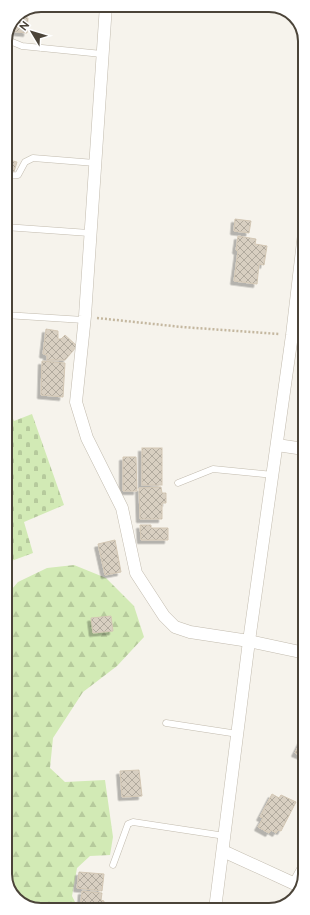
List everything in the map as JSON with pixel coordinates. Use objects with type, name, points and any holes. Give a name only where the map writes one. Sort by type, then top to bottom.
[{"type":"street","points":[[105,12],[84,318],[76,402],[87,438],[122,508],[136,573],[164,616],[175,627],[190,632],[249,641],[298,652]]},
{"type":"street","points":[[216,903],[249,641],[273,475],[298,284]]},
{"type":"street","points":[[277,445],[298,448]]},
{"type":"street","points":[[223,851],[295,884],[298,880]]},
{"type":"lane","points":[[12,42],[22,46],[102,54]]},
{"type":"lane","points":[[12,175],[18,175],[25,162],[33,158],[95,163]]},
{"type":"lane","points":[[12,227],[90,233]]},
{"type":"lane","points":[[12,315],[84,318]]},
{"type":"lane","points":[[178,483],[212,469],[273,475]]},
{"type":"lane","points":[[166,723],[238,734]]},
{"type":"lane","points":[[113,865],[128,824],[133,822],[225,836]]},
{"type":"path","points":[[84,318],[292,335]]},
{"type":"green space","points":[[32,414],[64,505],[24,522],[33,553],[12,561],[12,416],[14,421]]},
{"type":"green space","points":[[74,565],[106,578],[134,606],[144,637],[117,666],[83,692],[53,738],[50,768],[65,782],[105,780],[113,837],[110,855],[90,856],[77,868],[72,896],[76,903],[39,903],[30,901],[22,896],[17,890],[13,882],[12,874],[12,589],[18,582],[47,568]]},
{"type":"building","points":[[24,17],[28,18],[27,33],[14,32],[20,20]]},
{"type":"building","points":[[12,161],[17,162],[12,175]]},
{"type":"building","points":[[235,219],[251,221],[249,233],[234,231]]},
{"type":"building","points":[[238,236],[256,239],[255,244],[267,246],[264,265],[259,264],[257,284],[234,281],[238,251],[236,250]]},
{"type":"building","points":[[46,329],[58,331],[58,339],[61,339],[65,335],[77,346],[65,360],[47,360],[47,355],[43,354]]},
{"type":"building","points":[[42,361],[65,363],[63,397],[41,395]]},
{"type":"building","points":[[142,448],[162,448],[162,485],[142,485]]},
{"type":"building","points":[[123,457],[136,457],[137,491],[123,491]]},
{"type":"building","points":[[161,487],[162,493],[166,493],[166,503],[162,503],[162,519],[140,519],[139,488]]},
{"type":"building","points":[[140,525],[151,525],[151,528],[168,528],[168,540],[141,540]]},
{"type":"building","points":[[115,540],[121,572],[105,575],[98,544]]},
{"type":"building","points":[[111,616],[113,631],[93,633],[91,618]]},
{"type":"building","points":[[298,747],[298,754],[295,753]]},
{"type":"building","points":[[139,770],[142,796],[122,797],[120,771]]},
{"type":"building","points":[[272,794],[279,798],[281,795],[296,802],[281,831],[278,830],[276,833],[271,830],[269,833],[258,827],[263,818],[260,817]]},
{"type":"building","points":[[79,872],[104,874],[102,891],[77,888]]},
{"type":"building","points":[[82,891],[102,893],[101,900],[104,901],[104,903],[81,903]]}]
